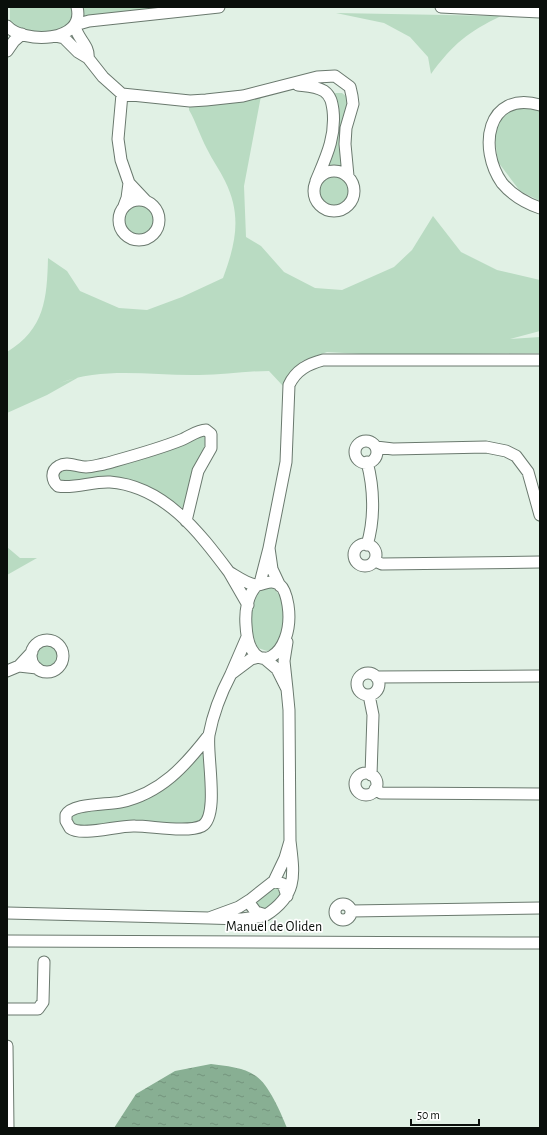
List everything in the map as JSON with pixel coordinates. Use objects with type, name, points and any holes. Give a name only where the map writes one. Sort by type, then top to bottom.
[{"type":"street","points":[[77,7],[78,14],[75,25],[76,31],[89,53],[88,58]]},
{"type":"street","points":[[55,36],[67,32],[75,25],[102,20],[219,7]]},
{"type":"street","points":[[441,7],[540,12]]},
{"type":"street","points":[[7,26],[15,32],[34,37],[55,36],[64,38],[78,52],[88,58],[103,77],[122,94],[190,101],[206,100],[242,96],[317,77],[335,76],[350,88],[353,104],[346,128],[345,144],[348,176]]},
{"type":"street","points":[[7,51],[14,41],[22,34]]},
{"type":"street","points":[[289,85],[319,88],[325,91],[331,99],[334,117],[333,134],[327,156],[316,181],[314,188],[316,201],[321,206],[333,211],[346,206],[354,195],[352,182],[343,172],[331,170],[320,176],[316,181]]},
{"type":"street","points":[[122,94],[118,139],[121,160],[128,183],[127,198],[119,219],[123,232],[128,237],[142,240],[154,234],[160,221],[156,208],[145,200],[128,183]]},
{"type":"street","points":[[540,106],[527,102],[519,102],[502,109],[492,122],[490,145],[492,161],[503,184],[514,195],[540,208]]},
{"type":"street","points":[[124,206],[134,200],[145,200]]},
{"type":"street","points":[[259,584],[269,548],[286,462],[289,385],[292,379],[305,366],[323,360],[540,360]]},
{"type":"street","points":[[186,521],[198,471],[212,443],[211,434],[206,430],[201,430],[181,440],[95,466],[80,467],[66,464],[57,466],[52,474],[55,483],[64,487],[84,483],[109,482],[141,488],[161,499],[186,521],[205,541],[229,572],[248,604]]},
{"type":"street","points":[[367,462],[358,458],[356,448],[360,442],[367,441],[376,447],[392,449],[486,447],[506,451],[516,456],[528,472],[540,515]]},
{"type":"street","points":[[367,462],[375,457],[376,447]]},
{"type":"street","points":[[367,462],[371,482],[372,522],[367,545]]},
{"type":"street","points":[[367,545],[357,549],[355,559],[363,566],[370,565],[375,561]]},
{"type":"street","points":[[367,545],[375,551],[375,561]]},
{"type":"street","points":[[7,913],[242,919],[266,915],[278,907],[287,896],[294,874],[290,841],[289,710],[284,660],[289,608],[284,590],[280,586],[272,569],[269,548]]},
{"type":"street","points":[[375,561],[382,564],[540,562]]},
{"type":"street","points":[[229,572],[259,584]]},
{"type":"street","points":[[280,586],[269,581],[259,584],[253,589],[248,604],[247,637],[250,646],[277,669],[287,689]]},
{"type":"street","points":[[231,674],[251,659],[275,655],[287,636]]},
{"type":"street","points":[[209,735],[189,762],[165,783],[150,792],[121,802],[72,809],[66,815],[66,821],[70,828],[79,832],[134,826],[184,828],[202,826],[208,820],[211,806],[209,735],[220,699],[247,637]]},
{"type":"street","points":[[7,671],[19,666],[32,652],[37,643],[42,640],[53,640],[62,647],[64,658],[58,668],[48,672],[37,668],[19,666]]},
{"type":"street","points":[[32,652],[32,661],[37,668]]},
{"type":"street","points":[[369,695],[360,691],[358,681],[366,674],[376,677],[540,676]]},
{"type":"street","points":[[369,695],[375,692],[378,686],[376,677]]},
{"type":"street","points":[[369,695],[373,715],[371,775]]},
{"type":"street","points":[[360,775],[371,775],[376,780],[375,790],[370,794],[363,795],[356,788],[356,781],[360,775]]},
{"type":"street","points":[[375,790],[381,793],[540,794]]},
{"type":"street","points":[[208,918],[239,907],[274,881],[286,858],[290,841]]},
{"type":"street","points":[[274,881],[282,884],[287,896]]},
{"type":"street","points":[[250,900],[252,909],[266,915]]},
{"type":"street","points":[[351,910],[540,908]]},
{"type":"street","name":"Manuel de Oliden","points":[[7,941],[540,943]]},
{"type":"street","points":[[7,1009],[38,1009],[41,1006],[43,1002],[44,962]]},
{"type":"street","points":[[7,1046],[8,1128]]},
{"type":"shaded area","points":[[10,7],[72,7],[74,16],[65,29],[50,32],[29,32],[22,30],[10,21]]},
{"type":"shaded area","points":[[83,7],[97,8],[185,7],[82,18]]},
{"type":"shaded area","points":[[336,13],[501,16],[470,33],[454,47],[431,74],[428,57],[410,37],[384,23]]},
{"type":"shaded area","points":[[335,93],[342,93],[347,97],[348,102],[344,168],[329,165],[338,132]]},
{"type":"shaded area","points":[[261,96],[244,186],[246,237],[261,246],[284,272],[315,288],[342,290],[394,267],[412,250],[433,216],[461,252],[497,270],[540,280],[540,331],[510,339],[540,337],[540,353],[379,355],[327,352],[302,361],[289,374],[283,386],[269,371],[199,375],[112,373],[78,378],[47,395],[7,413],[7,352],[20,343],[36,323],[45,299],[48,258],[67,271],[80,291],[119,308],[147,310],[182,297],[223,278],[234,241],[234,206],[225,181],[211,157],[189,110],[189,106]]},
{"type":"shaded area","points":[[527,102],[540,107],[540,201],[520,191],[498,162],[495,139],[498,120],[508,110]]},
{"type":"shaded area","points":[[331,174],[337,174],[346,178],[350,190],[346,202],[337,206],[331,206],[322,202],[318,193],[318,187],[322,178]]},
{"type":"shaded area","points":[[136,203],[142,203],[151,207],[155,219],[151,231],[142,235],[136,235],[127,231],[123,222],[123,216],[127,207]]},
{"type":"shaded area","points":[[202,432],[207,437],[206,443],[192,475],[187,499],[183,508],[145,485],[131,480],[122,479],[68,482],[59,480],[57,472],[59,469],[75,469]]},
{"type":"shaded area","points":[[7,547],[20,558],[37,558],[7,575]]},
{"type":"shaded area","points":[[272,587],[282,597],[286,626],[274,649],[267,651],[258,648],[250,622],[250,612],[256,595],[263,590]]},
{"type":"shaded area","points":[[47,642],[56,646],[60,655],[56,664],[47,668],[38,664],[34,655],[38,646]]},
{"type":"shaded area","points":[[205,751],[208,779],[204,820],[196,824],[160,823],[76,829],[69,819],[73,814],[168,786],[183,774]]},
{"type":"shaded area","points":[[274,884],[285,893],[264,913],[254,901]]},
{"type":"water","points":[[211,1064],[240,1069],[251,1073],[261,1080],[270,1092],[287,1128],[114,1128],[136,1094],[175,1071]]}]
